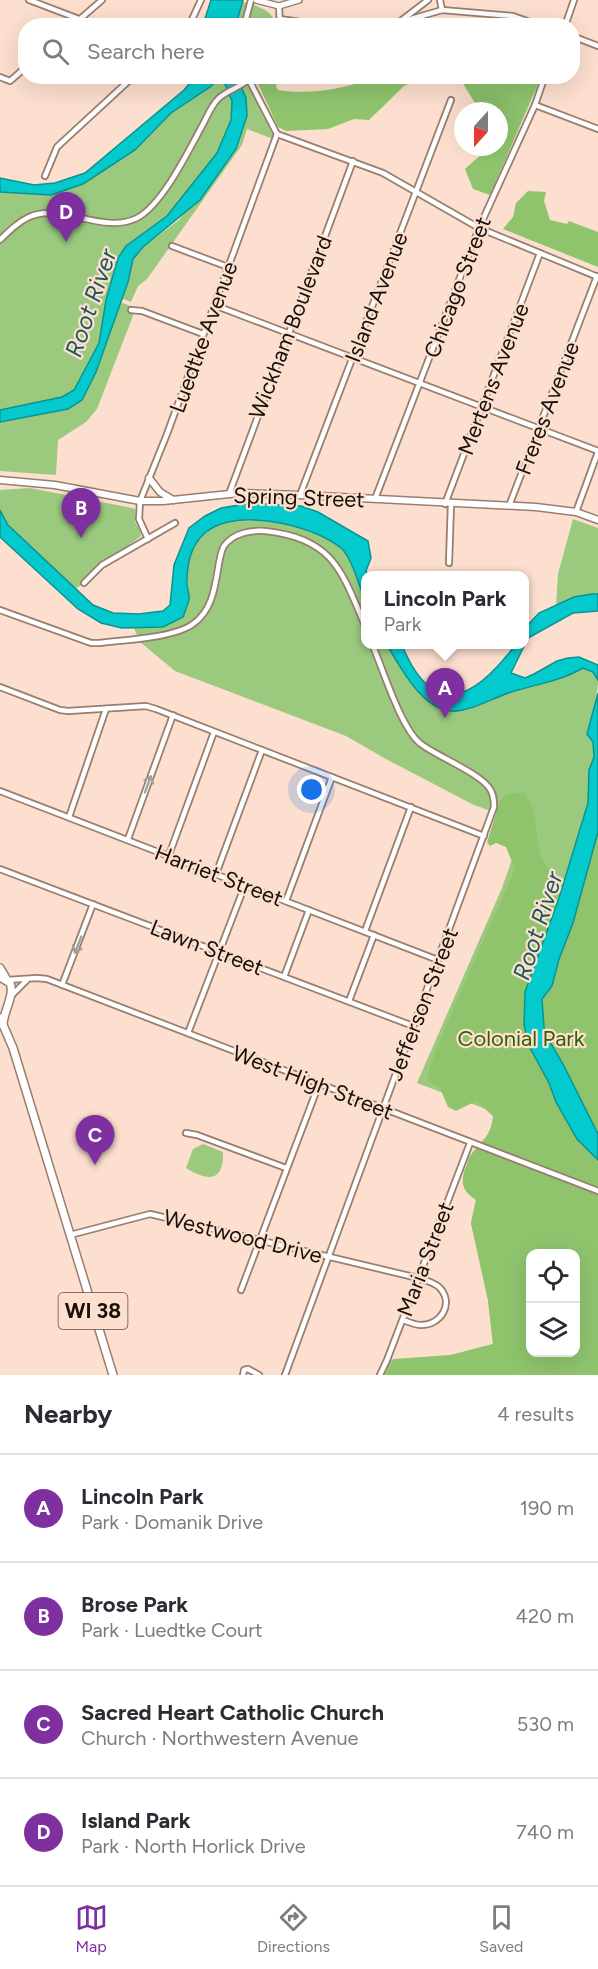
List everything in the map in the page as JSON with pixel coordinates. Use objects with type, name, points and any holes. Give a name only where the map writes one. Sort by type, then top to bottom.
[{"type":"main road","points":[[149,478],[159,492],[174,500]]},
{"type":"main road","name":"Spring Street","points":[[1,480],[55,485],[140,501],[229,494],[300,495],[509,506],[576,512],[598,520]]},
{"type":"main road","name":"WI 38","points":[[0,968],[12,987],[2,1021],[13,1048],[113,1375]]},
{"type":"main road","points":[[0,1004],[10,998]]},
{"type":"street","points":[[29,0],[76,18]]},
{"type":"street","points":[[80,18],[102,0]]},
{"type":"street","points":[[193,18],[201,0]]},
{"type":"street","points":[[246,18],[251,0]]},
{"type":"street","points":[[256,0],[279,6],[299,0]]},
{"type":"street","points":[[403,18],[428,0]]},
{"type":"street","points":[[440,0],[442,10]]},
{"type":"street","points":[[568,18],[574,0]]},
{"type":"street","points":[[279,6],[280,18]]},
{"type":"street","points":[[413,18],[442,10],[519,18]]},
{"type":"street","points":[[580,39],[598,46]]},
{"type":"street","points":[[0,77],[10,81],[18,74]]},
{"type":"street","points":[[45,176],[57,147],[125,84]]},
{"type":"street","points":[[0,240],[22,221],[42,214],[56,214],[107,223],[127,222],[144,214],[154,206],[181,164],[213,106],[223,94],[243,84]]},
{"type":"street","points":[[251,84],[278,134],[383,173],[479,228],[598,276]]},
{"type":"street","name":"Chicago Street","points":[[375,500],[479,228],[535,105],[542,84]]},
{"type":"street","name":"Island Avenue","points":[[300,495],[451,99]]},
{"type":"street","points":[[535,105],[598,129]]},
{"type":"street","name":"Luedtke Avenue","points":[[148,538],[139,519],[140,501],[278,134]]},
{"type":"street","name":"Wickham Boulevard","points":[[229,494],[287,333],[353,161]]},
{"type":"street","points":[[172,246],[228,267]]},
{"type":"street","name":"Mertens Avenue","points":[[449,563],[448,504],[540,253]]},
{"type":"street","name":"Freres Avenue","points":[[509,506],[598,276]]},
{"type":"street","points":[[214,305],[483,406],[598,452],[576,512]]},
{"type":"street","points":[[131,309],[203,334]]},
{"type":"street","points":[[84,583],[102,565],[175,523]]},
{"type":"street","points":[[0,610],[91,643],[181,630],[195,623],[208,607],[224,546],[233,538],[255,531],[296,537],[322,549],[339,568],[361,617]]},
{"type":"street","name":"Jefferson Street","points":[[285,1375],[494,807],[492,791],[482,781],[429,750],[414,738],[400,714],[374,649]]},
{"type":"street","points":[[0,687],[60,710],[146,706],[484,836]]},
{"type":"street","points":[[69,817],[106,709]]},
{"type":"street","points":[[128,839],[173,715]]},
{"type":"street","points":[[169,855],[214,732]]},
{"type":"street","points":[[216,874],[262,750]]},
{"type":"street","points":[[286,901],[332,777]]},
{"type":"street","name":"Harriet Street","points":[[0,791],[438,960]]},
{"type":"street","points":[[365,931],[411,807]]},
{"type":"street","name":"Lawn Street","points":[[0,869],[413,1026]]},
{"type":"street","points":[[188,1034],[245,885]]},
{"type":"street","points":[[62,986],[93,904]]},
{"type":"street","points":[[284,977],[309,910]]},
{"type":"street","points":[[348,1001],[374,935]]},
{"type":"street","name":"West High Street","points":[[5,979],[37,978],[62,986],[598,1191]]},
{"type":"street","points":[[10,998],[27,980]]},
{"type":"street","points":[[241,1290],[319,1084]]},
{"type":"street","points":[[186,1133],[286,1168]]},
{"type":"street","name":"Maria Street","points":[[380,1375],[470,1143]]},
{"type":"street","name":"Westwood Drive","points":[[69,1235],[150,1214],[418,1278],[439,1287],[446,1301],[445,1310],[437,1321],[421,1325],[403,1320]]},
{"type":"street","points":[[243,1375],[244,1370],[248,1369],[260,1375]]},
{"type":"green space","points":[[243,2],[259,7],[273,18],[238,18]]},
{"type":"green space","points":[[213,84],[224,84],[232,101],[231,120],[217,153],[167,216],[127,246],[118,258],[106,300],[99,343],[74,390],[62,397],[0,410],[0,192],[51,195],[135,150],[171,113]]},
{"type":"green space","points":[[239,84],[249,84],[273,139],[247,129],[242,145],[147,279],[138,286],[131,302],[121,298],[133,259],[143,247],[179,220],[236,149],[247,116]]},
{"type":"green space","points":[[258,84],[276,84],[278,90],[315,91],[354,84],[409,84],[369,120],[354,119],[328,129],[286,131],[278,127]]},
{"type":"green space","points":[[463,84],[538,84],[508,153],[508,102],[474,102]]},
{"type":"green space","points":[[480,156],[507,156],[490,195],[473,189],[465,169]]},
{"type":"green space","points":[[528,191],[546,192],[544,201],[550,220],[567,224],[569,221],[598,232],[598,267],[503,229],[513,217],[516,203]]},
{"type":"green space","points":[[120,302],[136,308],[97,409],[86,422],[58,440],[56,475],[0,471],[0,422],[68,409],[82,400],[96,372]]},
{"type":"green space","points":[[30,488],[135,509],[135,522],[141,536],[102,565],[75,589],[8,524],[0,510],[0,490]]},
{"type":"green space","points":[[573,519],[598,528],[598,594],[556,606],[558,574]]},
{"type":"green space","points":[[254,520],[276,521],[327,539],[342,549],[350,559],[361,591],[361,649],[389,649],[407,676],[425,697],[446,710],[457,711],[471,708],[514,691],[557,680],[583,668],[597,677],[596,699],[587,734],[593,742],[594,757],[589,770],[588,803],[559,898],[595,846],[598,832],[598,1375],[380,1375],[387,1360],[451,1355],[493,1344],[488,1300],[471,1223],[499,1114],[417,1083],[502,888],[517,845],[497,813],[474,805],[346,736],[175,671],[140,642],[134,628],[163,627],[189,598],[187,577],[191,556],[200,539],[221,524]]},
{"type":"green space","name":"Colonial Park","points":[[513,793],[524,793],[532,808],[538,844],[544,861],[563,883],[525,992],[539,1064],[556,1102],[577,1139],[598,1160],[598,1375],[386,1375],[394,1359],[451,1355],[493,1344],[488,1300],[471,1223],[476,1200],[465,1190],[463,1179],[469,1157],[488,1134],[493,1116],[476,1101],[456,1111],[448,1107],[440,1088],[427,1081],[430,1066],[446,1025],[515,869],[506,847],[496,843],[490,846],[487,842],[500,801],[504,796]]},
{"type":"green space","points":[[598,832],[598,1134],[551,1044],[544,1027],[542,999],[553,979],[576,911]]},
{"type":"green space","points":[[203,1144],[223,1152],[221,1169],[213,1176],[207,1177],[186,1168],[193,1149]]},
{"type":"water","points":[[211,0],[243,0],[238,18],[205,18]]},
{"type":"water","name":"Root River","points":[[189,84],[213,84],[171,113],[135,150],[83,184],[51,195],[0,192],[0,178],[34,185],[55,183],[85,173]]},
{"type":"water","name":"Root River","points":[[225,84],[240,84],[246,98],[247,116],[236,149],[200,200],[143,247],[133,259],[128,282],[96,372],[82,400],[68,409],[0,422],[0,410],[62,397],[74,390],[99,343],[106,300],[118,258],[126,246],[167,216],[217,153],[231,120],[232,101]]},
{"type":"water","points":[[251,503],[301,506],[318,512],[368,541],[371,558],[366,571],[361,571],[361,590],[345,552],[328,539],[291,525],[270,521],[229,522],[213,528],[200,538],[194,548],[188,570],[189,599],[183,617],[163,627],[122,628],[101,623],[78,609],[0,537],[0,510],[8,525],[93,605],[113,613],[139,614],[163,611],[170,605],[174,565],[189,528],[221,508]]},
{"type":"water","points":[[598,594],[598,611],[573,613],[529,637],[529,624],[539,613],[574,597]]},
{"type":"water","points":[[390,649],[404,649],[423,680],[434,690],[447,694],[460,693],[474,687],[512,649],[523,649],[511,673],[525,678],[557,661],[579,657],[598,665],[598,680],[593,672],[583,668],[559,679],[510,692],[472,708],[457,711],[445,710],[424,698],[407,677]]},
{"type":"water","name":"Root River","points":[[598,693],[598,832],[573,923],[559,959],[552,986],[542,999],[544,1027],[551,1044],[598,1134],[598,1160],[577,1139],[556,1102],[549,1083],[529,1046],[524,1025],[525,992],[559,898],[588,803],[589,770],[594,757],[593,742],[587,734]]},
{"type":"place","name":"Island Park","points":[[66,242]]},
{"type":"place","name":"Brose Park","points":[[81,538]]},
{"type":"place","name":"Lincoln Park","points":[[445,718]]},
{"type":"place","name":"Sacred Heart Catholic Church","points":[[95,1165]]}]
